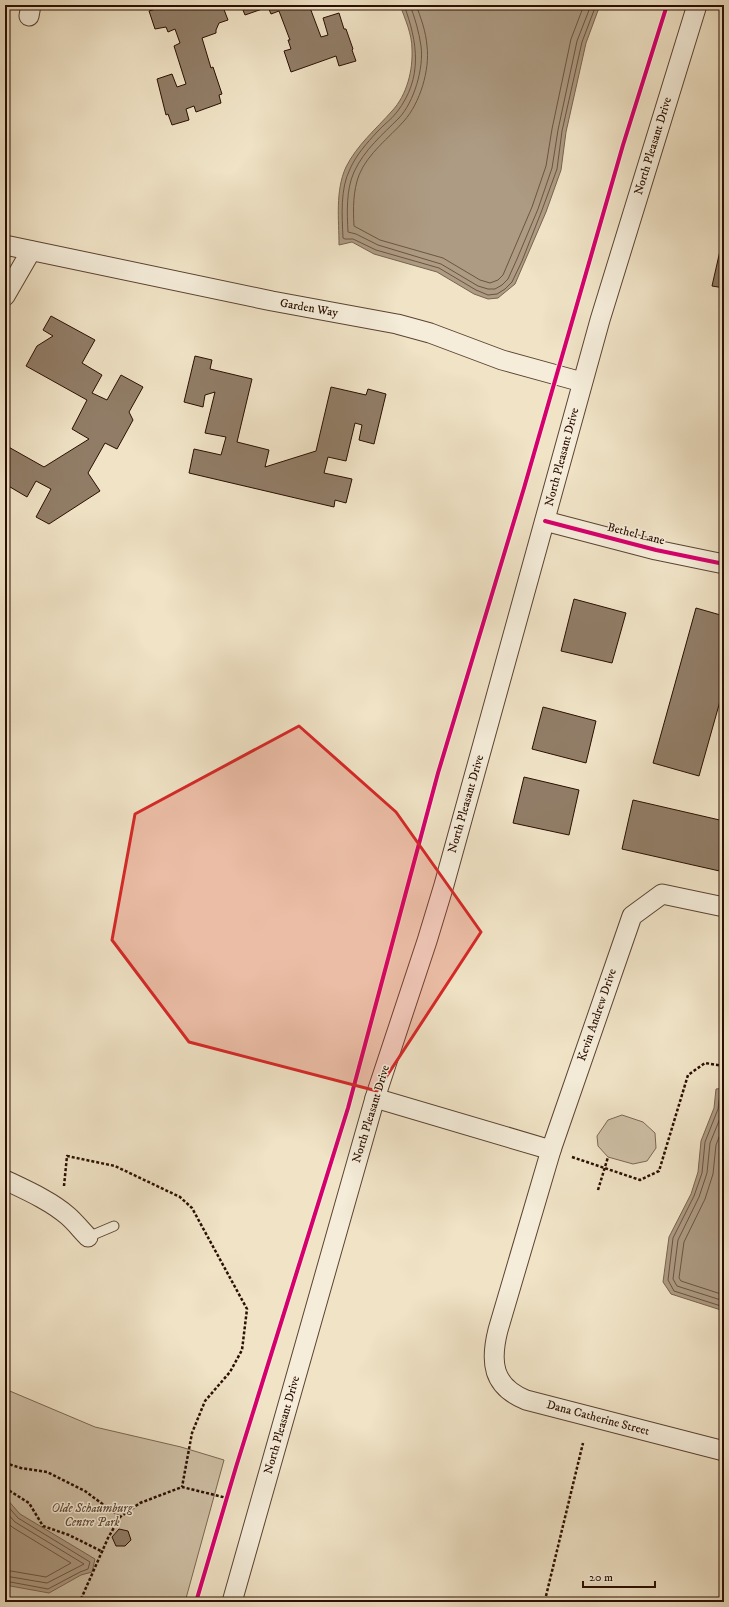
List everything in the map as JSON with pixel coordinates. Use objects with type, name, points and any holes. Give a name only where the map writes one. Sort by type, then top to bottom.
[{"type":"street","name":"North Pleasant Drive","points":[[232,1602],[375,1098],[429,934],[545,521],[582,382],[697,5]]},
{"type":"street","name":"Garden Way","points":[[5,245],[31,252],[272,301],[398,324],[430,333],[502,360],[582,382]]},
{"type":"street","points":[[5,296],[31,252]]},
{"type":"street","name":"Bethel Lane","points":[[545,521],[656,550],[724,564]]},
{"type":"street","name":"Kevin Andrew Drive","points":[[493,1358],[498,1330],[551,1150],[632,916],[662,894],[724,907]]},
{"type":"street","points":[[375,1098],[551,1150]]},
{"type":"street","points":[[5,1180],[44,1200],[68,1216],[88,1237]]},
{"type":"street","name":"Dana Catherine Street","points":[[493,1358],[497,1375],[504,1385],[513,1393],[526,1400],[724,1452]]},
{"type":"lane","points":[[88,1237],[114,1226]]},
{"type":"path","points":[[551,1150],[640,1180],[659,1171],[688,1075],[705,1063],[724,1066]]},
{"type":"path","points":[[62,1212],[67,1156],[115,1166],[180,1197],[192,1208],[247,1309],[242,1350],[230,1372],[205,1401],[192,1433],[182,1487]]},
{"type":"path","points":[[598,1190],[608,1157]]},
{"type":"path","points":[[546,1596],[583,1443]]},
{"type":"path","points":[[5,1463],[20,1468],[47,1472],[85,1491],[120,1517]]},
{"type":"path","points":[[75,1602],[81,1599],[89,1584],[108,1538],[120,1517],[140,1503],[182,1487],[227,1498]]},
{"type":"path","points":[[5,1488],[29,1503],[43,1526],[69,1535],[103,1552]]},
{"type":"path","points":[[225,1506],[229,1492]]},
{"type":"path","points":[[81,1599],[90,1602]]},
{"type":"highlighted area","points":[[299,726],[396,812],[481,932],[377,1091],[189,1042],[112,940],[135,814]]},
{"type":"green space","points":[[622,1115],[643,1122],[655,1133],[656,1148],[647,1161],[633,1164],[608,1157],[598,1146],[597,1136],[608,1120]]},
{"type":"green space","name":"Olde Schaumburg Centre Park","points":[[5,1389],[95,1427],[181,1447],[224,1460],[185,1602],[5,1602]]},
{"type":"water","points":[[400,5],[600,5],[586,43],[566,132],[561,170],[546,212],[515,284],[498,298],[488,299],[474,294],[437,272],[374,254],[352,242],[339,245],[339,196],[340,186],[346,167],[361,144],[397,105],[402,98],[408,82],[412,57],[412,43]]},
{"type":"water","points":[[724,1088],[724,1311],[671,1294],[663,1282],[669,1237],[691,1194],[698,1172],[701,1141],[714,1108],[716,1089]]},
{"type":"water","points":[[5,1497],[20,1514],[95,1559],[92,1572],[81,1575],[49,1593],[5,1585]]},
{"type":"building","points":[[161,5],[230,5],[223,7],[228,20],[219,23],[216,33],[202,38],[211,68],[213,67],[222,94],[219,95],[221,103],[196,112],[194,106],[186,109],[189,120],[172,125],[168,114],[166,115],[157,79],[172,74],[177,87],[186,84],[174,46],[180,43],[175,29],[168,32],[166,27],[155,29],[149,11],[162,7]]},
{"type":"building","points":[[241,5],[309,5],[321,37],[328,35],[323,18],[339,13],[344,29],[346,29],[356,61],[339,66],[336,56],[291,72],[284,51],[291,49],[288,40],[290,40],[279,11],[271,14],[268,7],[245,15]]},
{"type":"building","points":[[724,233],[724,288],[712,286]]},
{"type":"building","points":[[51,316],[95,340],[82,363],[102,375],[92,393],[107,400],[121,375],[143,387],[129,412],[133,420],[117,449],[105,443],[88,473],[100,491],[49,524],[36,517],[51,489],[36,481],[27,497],[5,484],[5,445],[44,467],[89,439],[72,429],[87,400],[26,366],[37,346],[53,336],[43,330]]},
{"type":"building","points":[[195,356],[212,360],[210,369],[252,379],[237,442],[269,450],[265,467],[316,451],[331,387],[366,395],[368,389],[386,394],[374,444],[359,440],[362,425],[355,423],[346,461],[328,457],[324,473],[352,479],[346,503],[335,500],[334,507],[189,473],[194,449],[221,455],[226,437],[205,433],[215,392],[205,395],[203,407],[184,402]]},
{"type":"building","points":[[574,599],[626,613],[612,663],[561,651]]},
{"type":"building","points":[[696,608],[724,616],[724,687],[699,776],[653,763]]},
{"type":"building","points":[[543,707],[596,721],[586,763],[532,749]]},
{"type":"building","points":[[524,777],[579,790],[569,835],[513,823]]},
{"type":"building","points":[[633,800],[724,821],[724,872],[622,849]]},
{"type":"building","points":[[119,1529],[128,1531],[131,1540],[125,1546],[116,1546],[112,1537]]},
{"type":"cycle path","points":[[196,1602],[236,1467],[348,1108],[438,773],[524,488],[623,145],[667,5]]},
{"type":"cycle path","points":[[545,521],[656,550],[724,564]]}]
